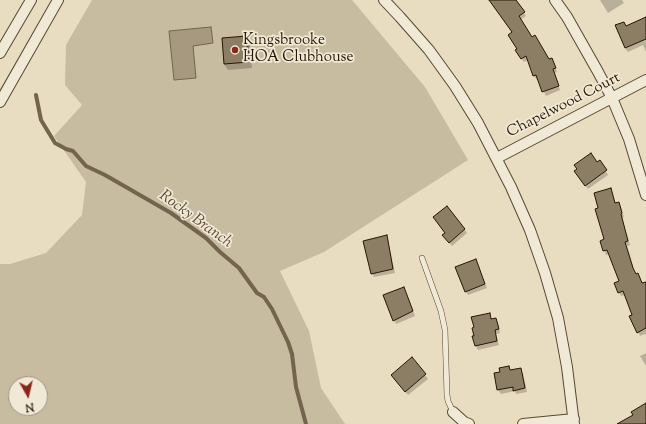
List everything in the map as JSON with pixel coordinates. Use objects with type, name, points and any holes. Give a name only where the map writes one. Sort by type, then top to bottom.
[{"type":"street","points":[[0,54],[31,0]]},
{"type":"street","points":[[0,102],[58,0]]},
{"type":"street","points":[[384,0],[429,50],[478,123],[497,158],[530,230],[547,281],[558,318],[565,353],[574,422],[523,424]]},
{"type":"street","points":[[555,0],[567,18],[612,98],[629,139],[646,195]]},
{"type":"street","name":"Chapelwood Court","points":[[497,158],[646,80]]},
{"type":"street","points":[[453,412],[464,422],[469,424]]},
{"type":"lane","points":[[422,258],[441,311],[444,330],[447,395],[453,412]]},
{"type":"shaded area","points":[[92,0],[352,0],[425,87],[468,160],[324,252],[280,271],[309,331],[321,388],[345,424],[0,424],[0,264],[10,264],[46,253],[82,215],[86,182],[54,136],[82,105],[65,85],[66,45]]},
{"type":"shaded area","points":[[211,27],[213,43],[193,46],[196,78],[174,80],[169,31]]},
{"type":"building","points":[[489,0],[516,0],[525,12],[519,16],[532,37],[535,35],[549,59],[552,58],[556,68],[553,69],[559,86],[542,92],[536,75],[533,76],[526,56],[521,59],[515,50],[517,49],[508,35],[512,32]]},
{"type":"building","points":[[646,17],[646,39],[625,48],[615,25],[624,22],[626,26]]},
{"type":"building","name":"Kingsbrooke HOA Clubhouse","points":[[247,36],[249,62],[224,64],[222,38]]},
{"type":"building","points":[[591,153],[597,162],[600,160],[607,170],[585,186],[574,171],[577,169],[574,165]]},
{"type":"building","points":[[611,188],[615,203],[619,202],[628,241],[625,242],[633,268],[636,274],[638,273],[642,283],[646,282],[646,328],[637,333],[629,316],[632,315],[623,291],[618,293],[614,283],[619,281],[607,250],[603,251],[600,241],[604,239],[595,209],[598,208],[594,193]]},
{"type":"building","points":[[447,206],[465,229],[449,243],[442,235],[445,233],[433,217]]},
{"type":"building","points":[[387,235],[393,269],[371,274],[363,241]]},
{"type":"building","points":[[476,259],[485,284],[465,292],[455,267]]},
{"type":"building","points":[[404,287],[413,311],[393,321],[383,295]]},
{"type":"building","points":[[490,313],[491,319],[496,318],[499,329],[495,330],[497,341],[475,346],[472,336],[474,336],[472,328],[474,327],[471,317]]},
{"type":"building","points":[[412,357],[426,374],[405,392],[391,375]]},
{"type":"building","points":[[509,366],[510,370],[521,368],[525,388],[513,391],[513,387],[497,390],[494,373],[500,372],[499,368]]},
{"type":"building","points":[[646,403],[646,424],[617,424],[633,415],[631,412]]},
{"type":"waterway","name":"Rocky Branch","points":[[36,95],[41,120],[55,143],[73,151],[86,166],[105,175],[171,213],[206,238],[239,268],[257,293],[264,297],[272,309],[288,342],[292,354],[296,387],[306,424]]},
{"type":"place","name":"Kingsbrooke HOA Clubhouse","points":[[235,50]]}]
